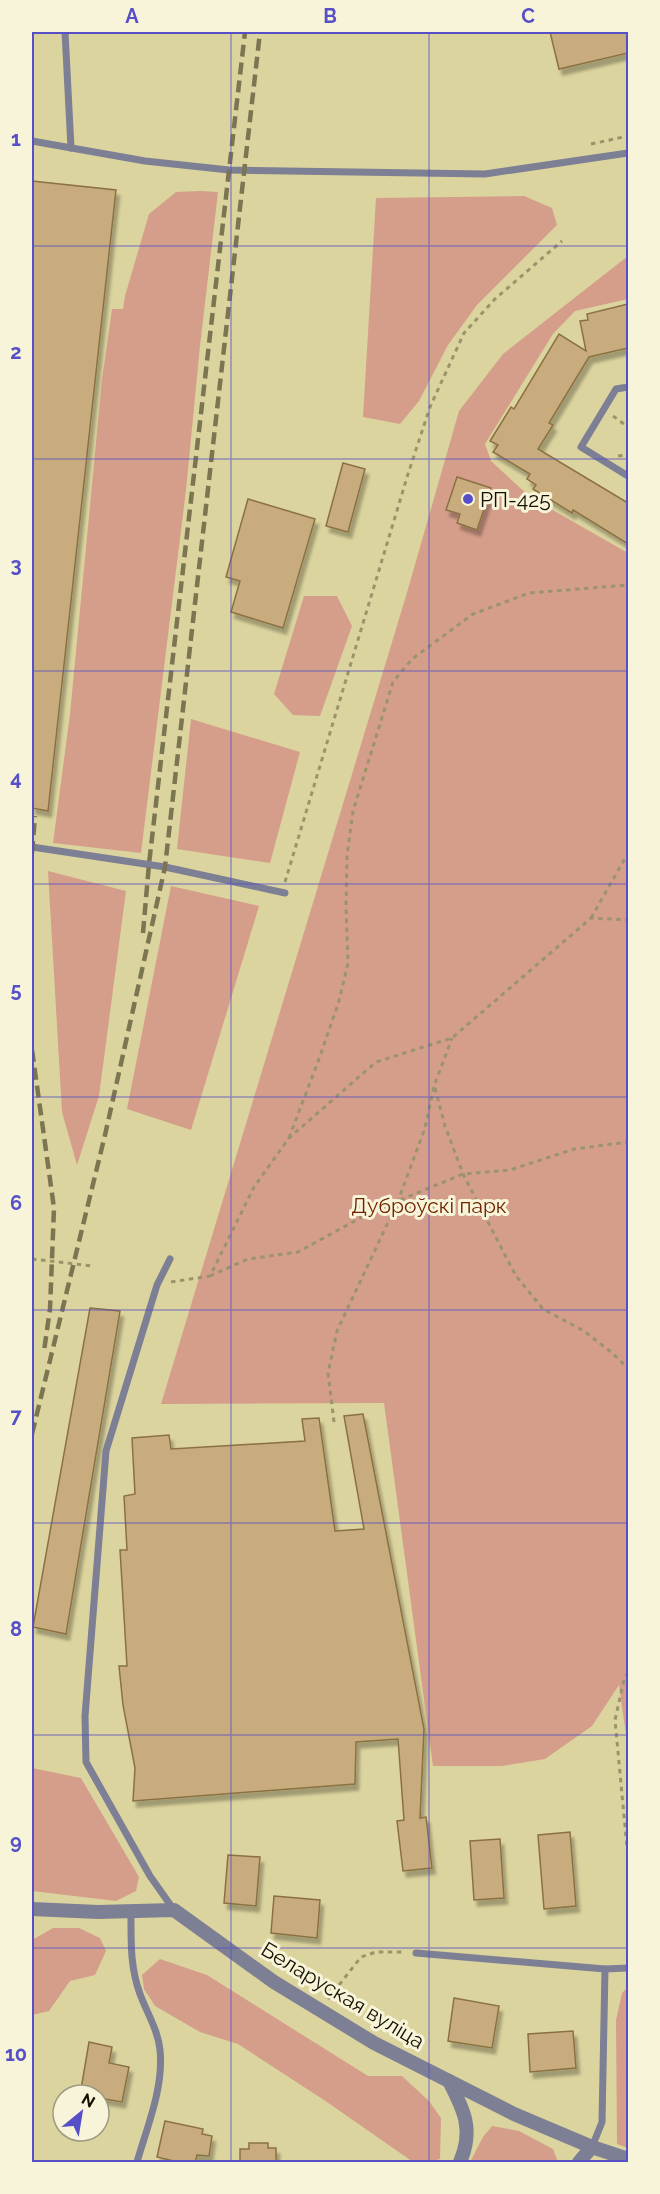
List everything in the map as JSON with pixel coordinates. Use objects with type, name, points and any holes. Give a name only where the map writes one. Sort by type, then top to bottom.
[{"type":"street","points":[[32,1909],[131,1912],[174,1910]]},
{"type":"street","name":"Беларуская вуліца","points":[[174,1910],[274,1982],[374,2043],[514,2114],[592,2147],[628,2159]]},
{"type":"street","points":[[448,2081],[465,2117],[468,2135],[466,2150],[460,2163]]},
{"type":"street","points":[[579,2163],[592,2147]]},
{"type":"lane","points":[[65,32],[71,148]]},
{"type":"lane","points":[[32,141],[145,161],[229,170],[485,174],[628,153]]},
{"type":"lane","points":[[628,387],[616,389],[581,447],[628,476]]},
{"type":"lane","points":[[32,847],[165,867],[284,893]]},
{"type":"lane","points":[[170,1259],[158,1285],[106,1451],[86,1704],[86,1762],[150,1876],[174,1910]]},
{"type":"lane","points":[[131,1912],[131,1952],[134,1973],[140,1995],[156,2032],[160,2050],[158,2085],[137,2163]]},
{"type":"lane","points":[[416,1953],[606,1969],[628,1968]]},
{"type":"lane","points":[[592,2147],[602,2122],[606,1969]]},
{"type":"path","points":[[284,893],[430,407],[464,333],[495,298],[562,241]]},
{"type":"path","points":[[604,410],[628,427]]},
{"type":"path","points":[[289,1138],[323,1049],[339,1001],[348,963],[347,856],[353,811],[393,682],[412,659],[473,614],[529,593],[628,585]]},
{"type":"path","points":[[210,1276],[254,1186],[289,1138],[375,1062],[452,1038],[591,918],[628,853]]},
{"type":"path","points":[[591,918],[628,920]]},
{"type":"path","points":[[334,1422],[328,1372],[337,1331],[398,1201],[425,1128],[434,1086],[452,1038]]},
{"type":"path","points":[[434,1086],[445,1126],[463,1174],[516,1276],[543,1310],[584,1331],[628,1368]]},
{"type":"path","points":[[158,1285],[210,1276],[248,1259],[298,1251],[361,1217],[463,1174],[510,1170],[574,1149],[628,1142]]},
{"type":"path","points":[[32,1259],[93,1266]]},
{"type":"path","points":[[628,1672],[615,1720],[628,1858]]},
{"type":"path","points":[[320,2010],[361,1957],[376,1952],[416,1953]]},
{"type":"green space","points":[[176,192],[218,192],[186,490],[141,853],[53,843],[70,714],[102,380],[112,309],[123,309],[149,214]]},
{"type":"green space","points":[[524,196],[552,208],[557,225],[477,305],[448,345],[419,401],[400,424],[363,417],[376,198]]},
{"type":"green space","name":"Дуброўскі парк","points":[[628,256],[628,299],[575,311],[553,334],[485,444],[491,461],[530,497],[628,553],[628,1749],[619,1685],[592,1726],[545,1759],[502,1766],[433,1766],[384,1403],[161,1404],[406,596],[459,411],[503,354]]},
{"type":"green space","points":[[304,596],[337,596],[352,626],[320,716],[293,715],[274,694]]},
{"type":"green space","points":[[191,719],[300,752],[270,863],[177,849]]},
{"type":"green space","points":[[48,871],[126,891],[99,1096],[77,1165],[62,1112]]},
{"type":"green space","points":[[171,886],[259,906],[191,1130],[127,1109]]},
{"type":"green space","points":[[32,1768],[81,1778],[139,1877],[136,1891],[116,1901],[32,1891]]},
{"type":"green space","points":[[53,1928],[79,1928],[100,1938],[106,1951],[95,1975],[70,1981],[49,2011],[32,2015],[32,1940]]},
{"type":"green space","points":[[160,1959],[207,1975],[368,2076],[402,2076],[429,2101],[441,2118],[440,2159],[430,2162],[413,2162],[238,2044],[200,2032],[155,2006],[144,1989],[142,1975]]},
{"type":"green space","points":[[628,1987],[628,2148],[617,2144],[616,2020],[622,1993]]},
{"type":"green space","points":[[492,2126],[519,2131],[553,2149],[558,2162],[470,2162],[483,2137]]},
{"type":"building","points":[[550,32],[628,32],[628,53],[559,69]]},
{"type":"building","points":[[32,181],[116,190],[48,811],[32,808]]},
{"type":"building","points":[[628,304],[628,348],[589,357],[549,423],[553,425],[538,449],[628,503],[628,544],[573,510],[572,513],[533,489],[536,485],[527,479],[530,474],[493,452],[498,445],[490,441],[511,407],[514,409],[559,334],[586,351],[580,321],[588,320],[587,314]]},
{"type":"building","points":[[343,463],[365,469],[348,532],[326,526]]},
{"type":"building","name":"РП-425","points":[[457,477],[491,488],[477,530],[457,523],[460,514],[446,510]]},
{"type":"building","points":[[248,499],[315,519],[283,628],[231,612],[240,581],[226,577]]},
{"type":"building","points":[[90,1308],[120,1311],[66,1634],[33,1627]]},
{"type":"building","points":[[363,1414],[424,1729],[420,1818],[426,1817],[432,1868],[403,1871],[397,1821],[404,1820],[398,1739],[356,1742],[355,1784],[133,1801],[135,1768],[123,1705],[119,1666],[127,1666],[120,1550],[127,1550],[124,1496],[135,1494],[132,1438],[169,1435],[171,1449],[305,1441],[302,1419],[319,1418],[335,1531],[364,1529],[344,1416]]},
{"type":"building","points":[[570,1832],[576,1906],[544,1909],[538,1835]]},
{"type":"building","points":[[500,1839],[504,1898],[474,1900],[470,1841]]},
{"type":"building","points":[[228,1855],[260,1857],[256,1906],[224,1903]]},
{"type":"building","points":[[274,1896],[320,1900],[317,1938],[271,1933]]},
{"type":"building","points":[[454,1998],[499,2006],[492,2048],[448,2041]]},
{"type":"building","points":[[573,2031],[576,2068],[530,2072],[528,2034]]},
{"type":"building","points":[[89,2042],[112,2047],[109,2063],[129,2067],[122,2102],[111,2100],[111,2083],[82,2083]]},
{"type":"building","points":[[165,2121],[203,2129],[202,2134],[212,2136],[209,2156],[197,2155],[195,2163],[182,2163],[157,2157]]},
{"type":"building","points":[[249,2143],[268,2143],[268,2148],[276,2148],[276,2163],[240,2163],[240,2149],[249,2149]]},
{"type":"railway","points":[[143,933],[245,32]]},
{"type":"railway","points":[[32,1434],[105,1135],[165,867],[260,32]]},
{"type":"railway","points":[[32,853],[35,816]]},
{"type":"railway","points":[[32,1050],[54,1208],[50,1309],[44,1351]]},
{"type":"place","name":"РП-425","points":[[468,499]]}]
